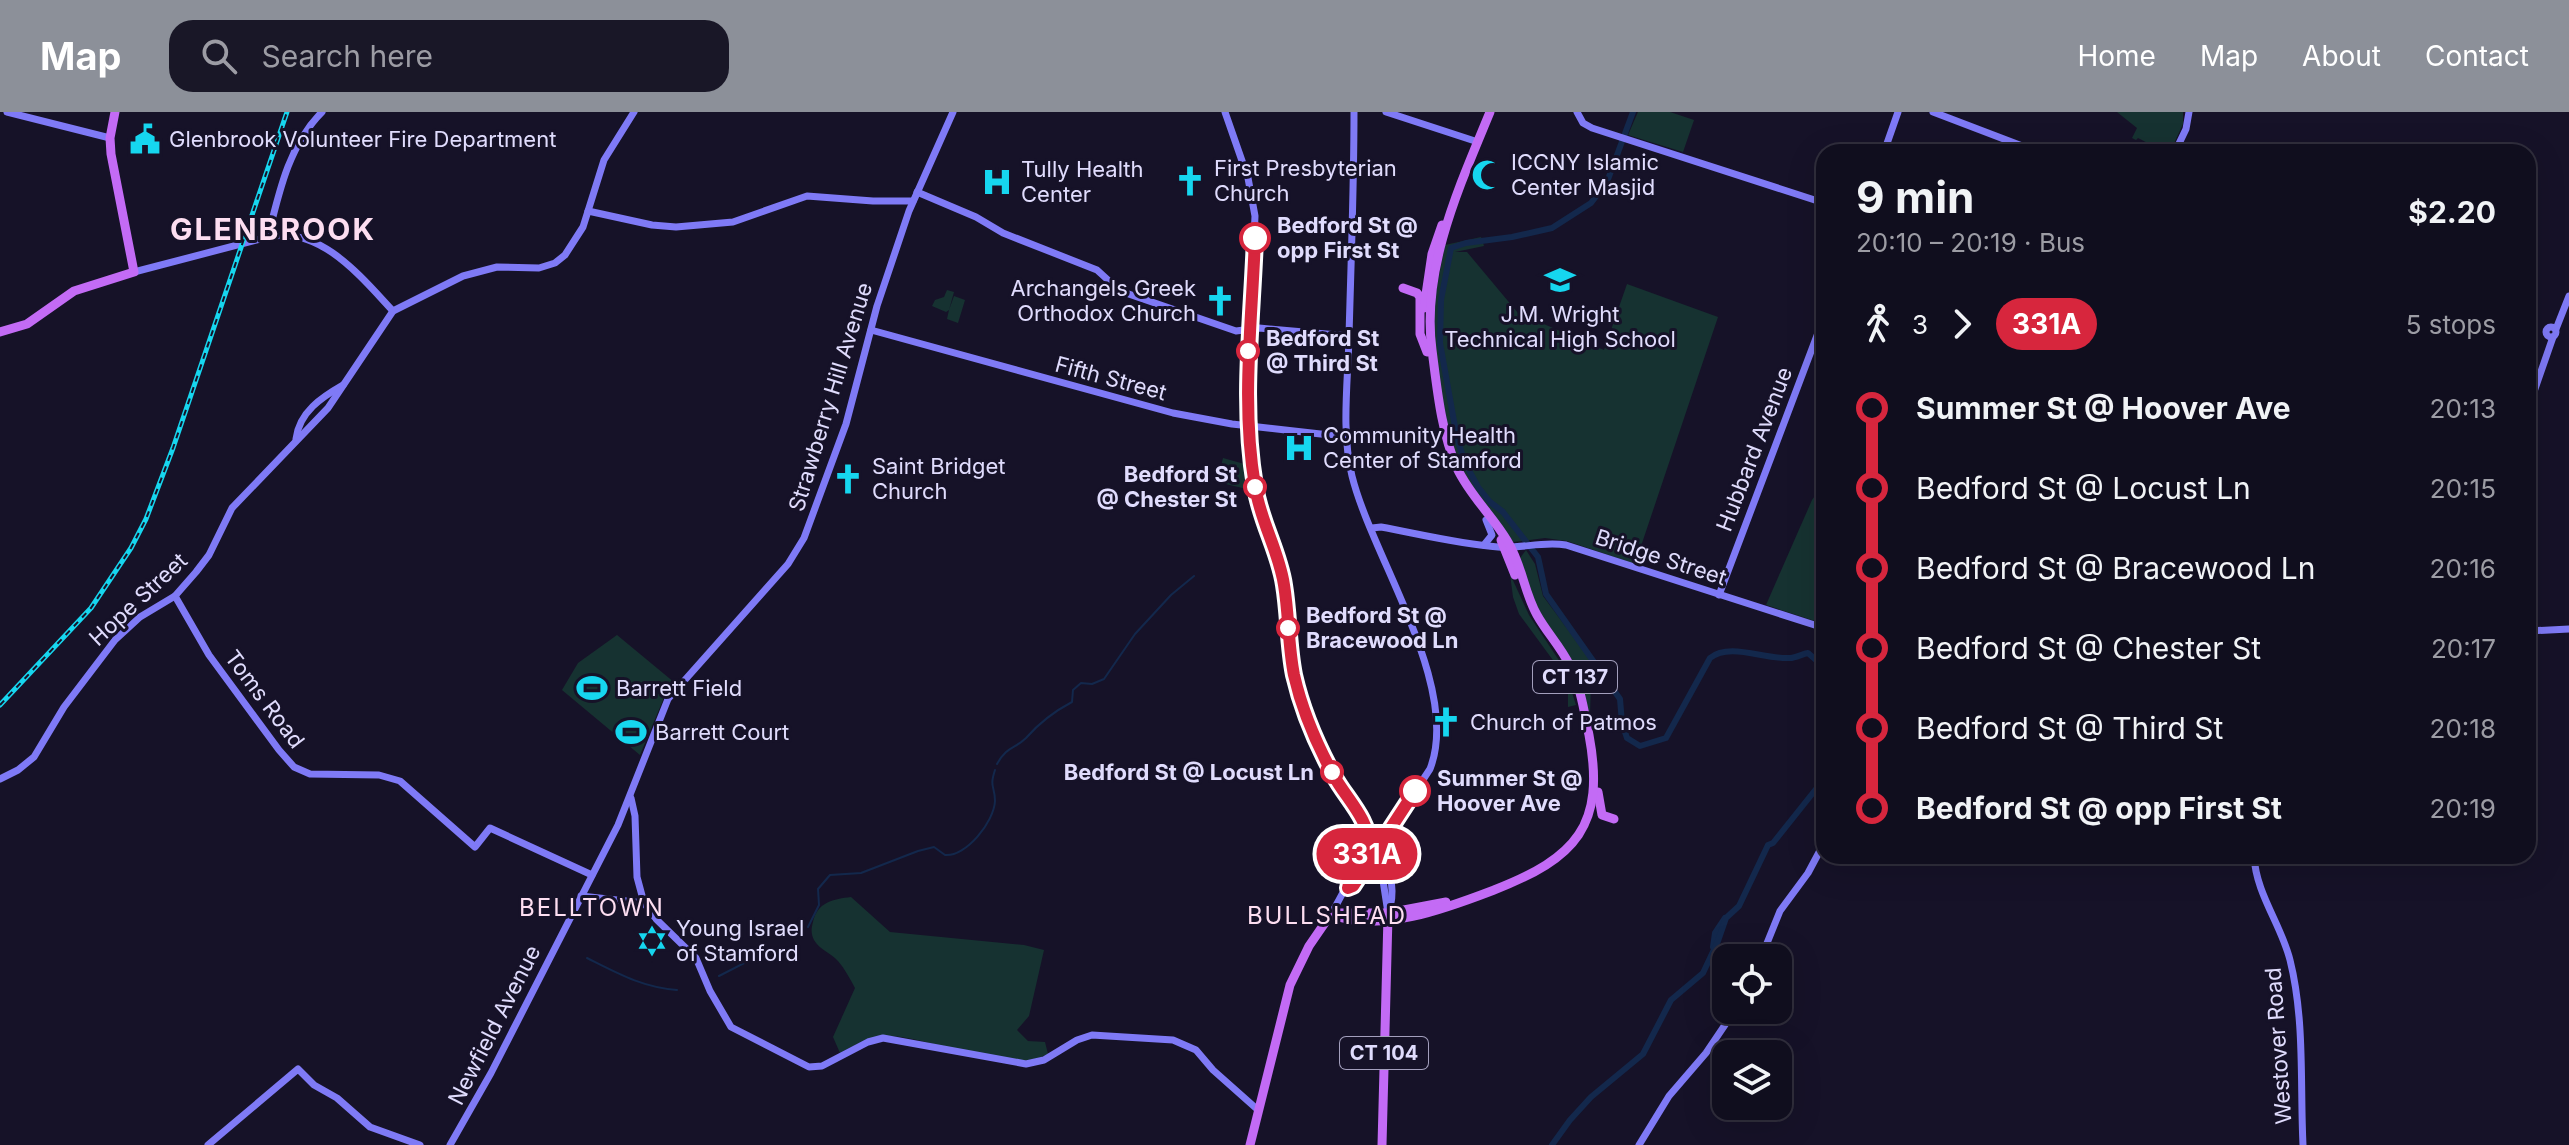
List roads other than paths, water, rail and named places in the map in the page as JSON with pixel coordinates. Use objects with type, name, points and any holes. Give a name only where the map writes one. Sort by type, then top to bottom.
[{"type":"main road","points":[[7,112],[110,138]]},
{"type":"main road","points":[[115,112],[110,138],[111,154],[134,272]]},
{"type":"main road","points":[[268,237],[289,163],[303,135],[322,112]]},
{"type":"main road","points":[[0,332],[27,324],[74,291],[268,237],[288,236],[328,249],[393,311],[463,276],[497,267],[539,268],[555,263],[574,242],[588,211],[604,160],[634,112]]},
{"type":"main road","name":"Strawberry Hill Avenue","points":[[666,703],[680,683],[788,564],[801,543],[849,413],[871,330],[913,201],[953,112]]},
{"type":"main road","points":[[1225,112],[1248,178],[1255,213],[1249,330],[1250,426],[1256,494],[1284,584],[1298,691],[1335,779],[1378,848],[1388,916]]},
{"type":"main road","points":[[1348,888],[1353,886],[1430,769],[1436,753],[1436,726],[1421,648],[1355,487],[1347,437],[1354,112]]},
{"type":"main road","points":[[1386,112],[1475,141]]},
{"type":"main road","name":"CT 137","points":[[1484,112],[1432,254],[1423,315],[1427,352],[1448,460],[1462,488],[1508,547],[1531,614],[1556,649],[1572,679],[1589,768],[1590,793],[1584,819]]},
{"type":"main road","name":"CT 137","points":[[1475,141],[1490,112]]},
{"type":"main road","points":[[1577,112],[1586,125],[1613,135],[1816,200]]},
{"type":"main road","points":[[1887,144],[1898,112]]},
{"type":"main road","points":[[1933,112],[2017,144]]},
{"type":"main road","points":[[2179,144],[2189,112]]},
{"type":"main road","points":[[917,192],[976,217],[1003,233],[1097,270],[1122,292],[1236,331],[1259,328],[1349,336]]},
{"type":"main road","points":[[588,211],[676,227],[733,222],[807,196],[913,201]]},
{"type":"main road","name":"CT 137","points":[[1331,914],[1362,922],[1454,900],[1539,867],[1560,850],[1584,819],[1595,783],[1593,756],[1578,685],[1534,609],[1508,547],[1467,487],[1448,442],[1429,327],[1432,287],[1446,222]]},
{"type":"main road","points":[[1427,352],[1420,334],[1420,297],[1403,288],[1422,284],[1432,254]]},
{"type":"main road","points":[[2536,387],[2547,356],[2551,332],[2569,296]]},
{"type":"main road","name":"Hope Street","points":[[0,779],[34,757],[64,707],[115,640],[140,617],[175,596],[206,560],[232,508],[328,408],[393,311]]},
{"type":"main road","name":"Fifth Street","points":[[871,330],[1163,411],[1250,426],[1347,437]]},
{"type":"main road","name":"Hubbard Avenue","points":[[1719,595],[1816,338]]},
{"type":"main road","name":"Hope Street","points":[[296,439],[311,407],[345,384]]},
{"type":"main road","points":[[1484,545],[1492,535],[1486,520]]},
{"type":"main road","name":"Bridge Street","points":[[1372,528],[1484,545],[1566,545],[1816,625]]},
{"type":"main road","name":"Toms Road","points":[[175,596],[205,648],[294,767],[314,775],[379,775],[395,778],[475,847],[490,828],[592,875]]},
{"type":"main road","points":[[2536,631],[2569,629]]},
{"type":"main road","name":"Newfield Avenue","points":[[450,1145],[491,1073],[631,796],[666,703]]},
{"type":"main road","points":[[1595,783],[1600,811],[1607,820]]},
{"type":"main road","points":[[631,796],[635,816],[636,870],[644,903],[653,917],[696,958],[729,1024],[806,1066],[822,1066],[868,1042],[883,1038],[1026,1064],[1044,1060],[1077,1040],[1092,1035],[1170,1039],[1196,1050],[1213,1070],[1258,1110]]},
{"type":"main road","points":[[1364,823],[1369,847],[1364,860]]},
{"type":"main road","points":[[1371,833],[1383,833],[1393,823]]},
{"type":"main road","points":[[1250,1145],[1290,985],[1309,946],[1349,882],[1371,851],[1378,848]]},
{"type":"main road","points":[[1767,944],[1780,911],[1816,858]]},
{"type":"main road","name":"Westover Road","points":[[2254,864],[2255,874],[2290,958],[2300,1037],[2303,1145]]},
{"type":"main road","points":[[581,896],[644,903]]},
{"type":"main road","name":"CT 104","points":[[1382,1145],[1388,916]]},
{"type":"main road","points":[[1639,1145],[1669,1096],[1712,1046],[1726,1024]]},
{"type":"main road","points":[[208,1145],[298,1069],[314,1085],[337,1098],[370,1127],[420,1145]]},
{"type":"waterway","points":[[1633,112],[1607,182],[1591,203],[1552,228],[1451,248],[1441,300],[1440,343],[1457,438],[1465,463],[1478,487],[1503,512],[1538,557],[1546,594],[1620,699],[1627,738],[1640,746],[1666,738],[1710,658],[1718,653],[1738,651],[1780,658],[1808,653],[1816,660]]},
{"type":"waterway","points":[[997,764],[1004,754],[1022,742],[1042,722],[1072,702],[1073,690],[1081,683],[1092,684],[1104,679],[1135,634],[1171,595],[1194,576]]},
{"type":"waterway","points":[[808,927],[819,905],[818,889],[830,875],[861,873],[934,847],[945,855],[953,854],[970,844],[990,819],[995,801],[992,780],[995,770]]},
{"type":"waterway","points":[[1552,1145],[1591,1097],[1643,1054],[1671,1000],[1703,973],[1726,918],[1739,906],[1768,845],[1773,843],[1816,789]]},
{"type":"waterway","points":[[1713,944],[1715,933],[1725,918]]},
{"type":"waterway","points":[[719,976],[764,953]]},
{"type":"waterway","points":[[587,958],[642,983],[677,990]]},
{"type":"railway","points":[[0,705],[91,608],[131,548],[146,519],[287,112]]},
{"type":"place","name":"Glenbrook Volunteer Fire Department","points":[[145,139]]},
{"type":"place","name":"ICCNY Islamic Center Masjid","points":[[1487,175]]},
{"type":"place","name":"First Presbyterian Church","points":[[1190,181]]},
{"type":"place","name":"Tully Health Center","points":[[997,182]]},
{"type":"place","name":"Bedford St @ opp First St","points":[[1255,238]]},
{"type":"place","name":"J.M. Wright Technical High School","points":[[1560,280]]},
{"type":"place","name":"Archangels Greek Orthodox Church","points":[[1220,301]]},
{"type":"place","name":"Bedford St @ Third St","points":[[1248,351]]},
{"type":"place","name":"Community Health Center of Stamford","points":[[1299,448]]},
{"type":"place","name":"Saint Bridget Church","points":[[848,479]]},
{"type":"place","name":"Bedford St @ Chester St","points":[[1255,487]]},
{"type":"place","name":"Bedford St @ Bracewood Ln","points":[[1288,628]]},
{"type":"place","name":"Barrett Field","points":[[592,688]]},
{"type":"place","name":"Church of Patmos","points":[[1446,722]]},
{"type":"place","name":"Barrett Court","points":[[631,732]]},
{"type":"place","name":"Bedford St @ Locust Ln","points":[[1332,772]]},
{"type":"place","name":"Summer St @ Hoover Ave","points":[[1415,791]]},
{"type":"place","name":"Young Israel of Stamford","points":[[652,941]]},
{"type":"district","name":"GLENBROOK","points":[[273,229]]},
{"type":"district","name":"BELLTOWN","points":[[592,907]]},
{"type":"district","name":"BULLSHEAD","points":[[1327,915]]}]
